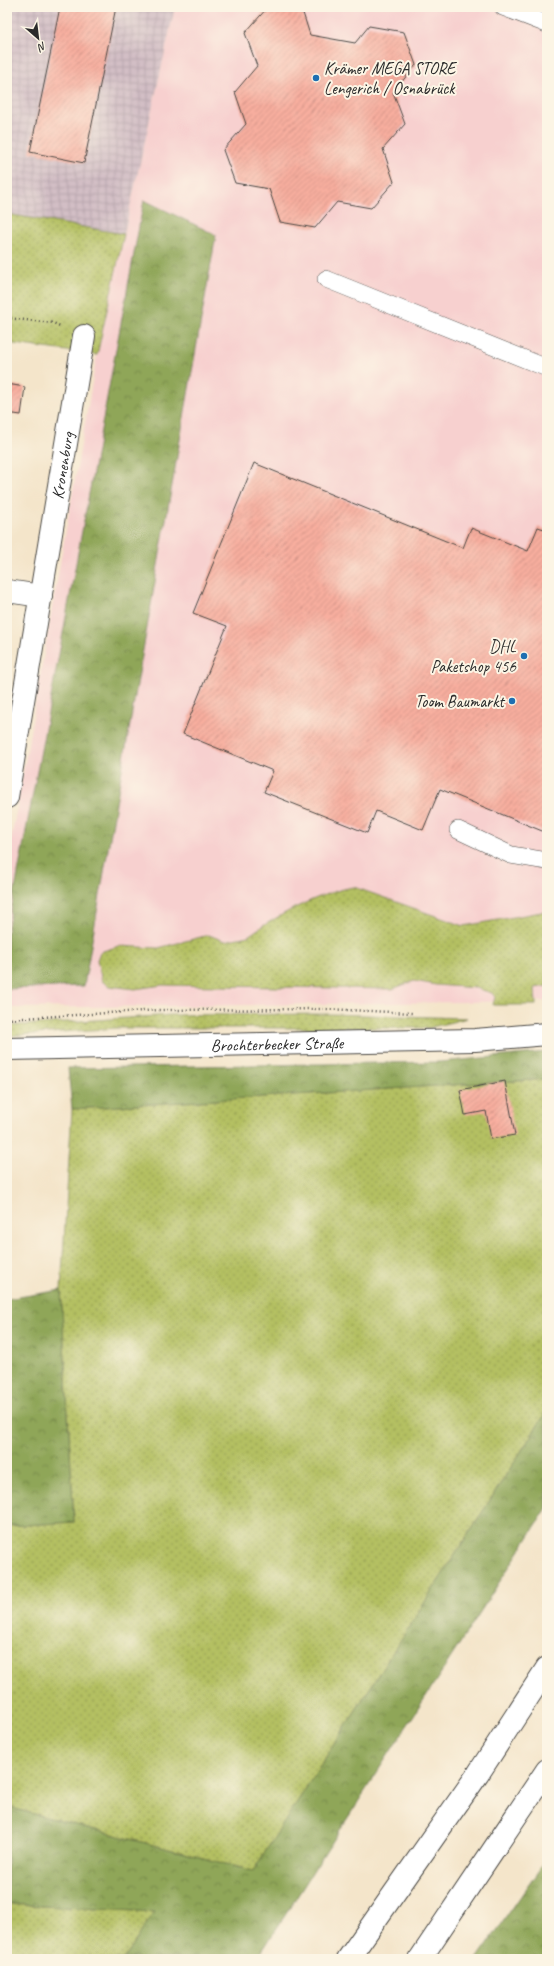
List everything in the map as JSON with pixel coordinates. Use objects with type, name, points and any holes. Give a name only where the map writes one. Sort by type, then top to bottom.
[{"type":"main road","name":"Kronenburg","points":[[7,797],[84,336]]},
{"type":"main road","points":[[7,591],[41,596]]},
{"type":"main road","name":"Brochterbecker Straße","points":[[7,1049],[475,1040],[547,1034]]},
{"type":"main road","points":[[348,1959],[478,1774],[547,1668]]},
{"type":"main road","points":[[420,1959],[547,1770]]},
{"type":"lane","points":[[503,7],[547,24]]},
{"type":"lane","points":[[326,279],[547,368]]},
{"type":"lane","points":[[458,830],[511,855],[547,862]]},
{"type":"path","points":[[7,318],[53,323],[84,336]]},
{"type":"path","points":[[7,1019],[159,1010],[325,1009],[419,1013]]},
{"type":"shaded area","points":[[7,7],[175,7],[124,234],[7,214]]},
{"type":"shaded area","points":[[175,7],[547,7],[547,1001],[7,1008],[7,863],[97,355]]},
{"type":"green space","points":[[144,200],[216,235],[84,986],[7,989],[7,932]]},
{"type":"green space","points":[[7,214],[124,234],[97,355],[7,343]]},
{"type":"green space","points":[[354,887],[464,926],[547,911],[547,986],[535,988],[536,1005],[493,1005],[495,997],[492,993],[476,988],[436,985],[414,981],[392,989],[162,985],[135,989],[109,986],[102,981],[97,960],[100,952],[119,946],[158,948],[209,935],[224,941],[248,936],[285,913],[313,899]]},
{"type":"green space","points":[[328,1014],[467,1018],[429,1028],[118,1028],[7,1036],[7,1026],[171,1015]]},
{"type":"green space","points":[[547,1052],[547,1079],[72,1109],[68,1068],[440,1062]]},
{"type":"green space","points":[[547,1079],[547,1411],[253,1871],[11,1808],[7,1803],[7,1526],[74,1522],[61,1290],[72,1109]]},
{"type":"green space","points":[[61,1290],[74,1522],[7,1526],[7,1299]]},
{"type":"green space","points":[[547,1411],[547,1508],[257,1959],[124,1959],[154,1912],[7,1904],[7,1803],[11,1808],[253,1871]]},
{"type":"green space","points":[[547,1857],[547,1959],[477,1959],[541,1867]]},
{"type":"green space","points":[[7,1904],[155,1912],[124,1959],[7,1959]]},
{"type":"building","points":[[60,7],[116,7],[84,163],[30,152]]},
{"type":"building","points":[[268,7],[303,13],[310,35],[355,43],[369,26],[404,32],[416,65],[393,92],[405,124],[383,149],[394,182],[371,208],[337,202],[315,228],[280,222],[269,189],[235,183],[223,150],[246,124],[235,92],[257,66],[245,33]]},
{"type":"building","points":[[7,384],[25,387],[21,415],[7,413]]},
{"type":"building","points":[[254,463],[463,548],[471,528],[528,551],[538,527],[547,530],[547,833],[440,789],[423,830],[376,811],[367,833],[264,792],[273,771],[183,734],[227,626],[193,613]]},
{"type":"building","points":[[505,1081],[515,1135],[491,1139],[486,1111],[465,1115],[460,1090]]},
{"type":"place","name":"Krämer MEGA STORE Lengerich / Osnabrück","points":[[316,78]]},
{"type":"place","name":"DHL Paketshop 456","points":[[524,656]]},
{"type":"place","name":"Toom Baumarkt","points":[[512,701]]}]
